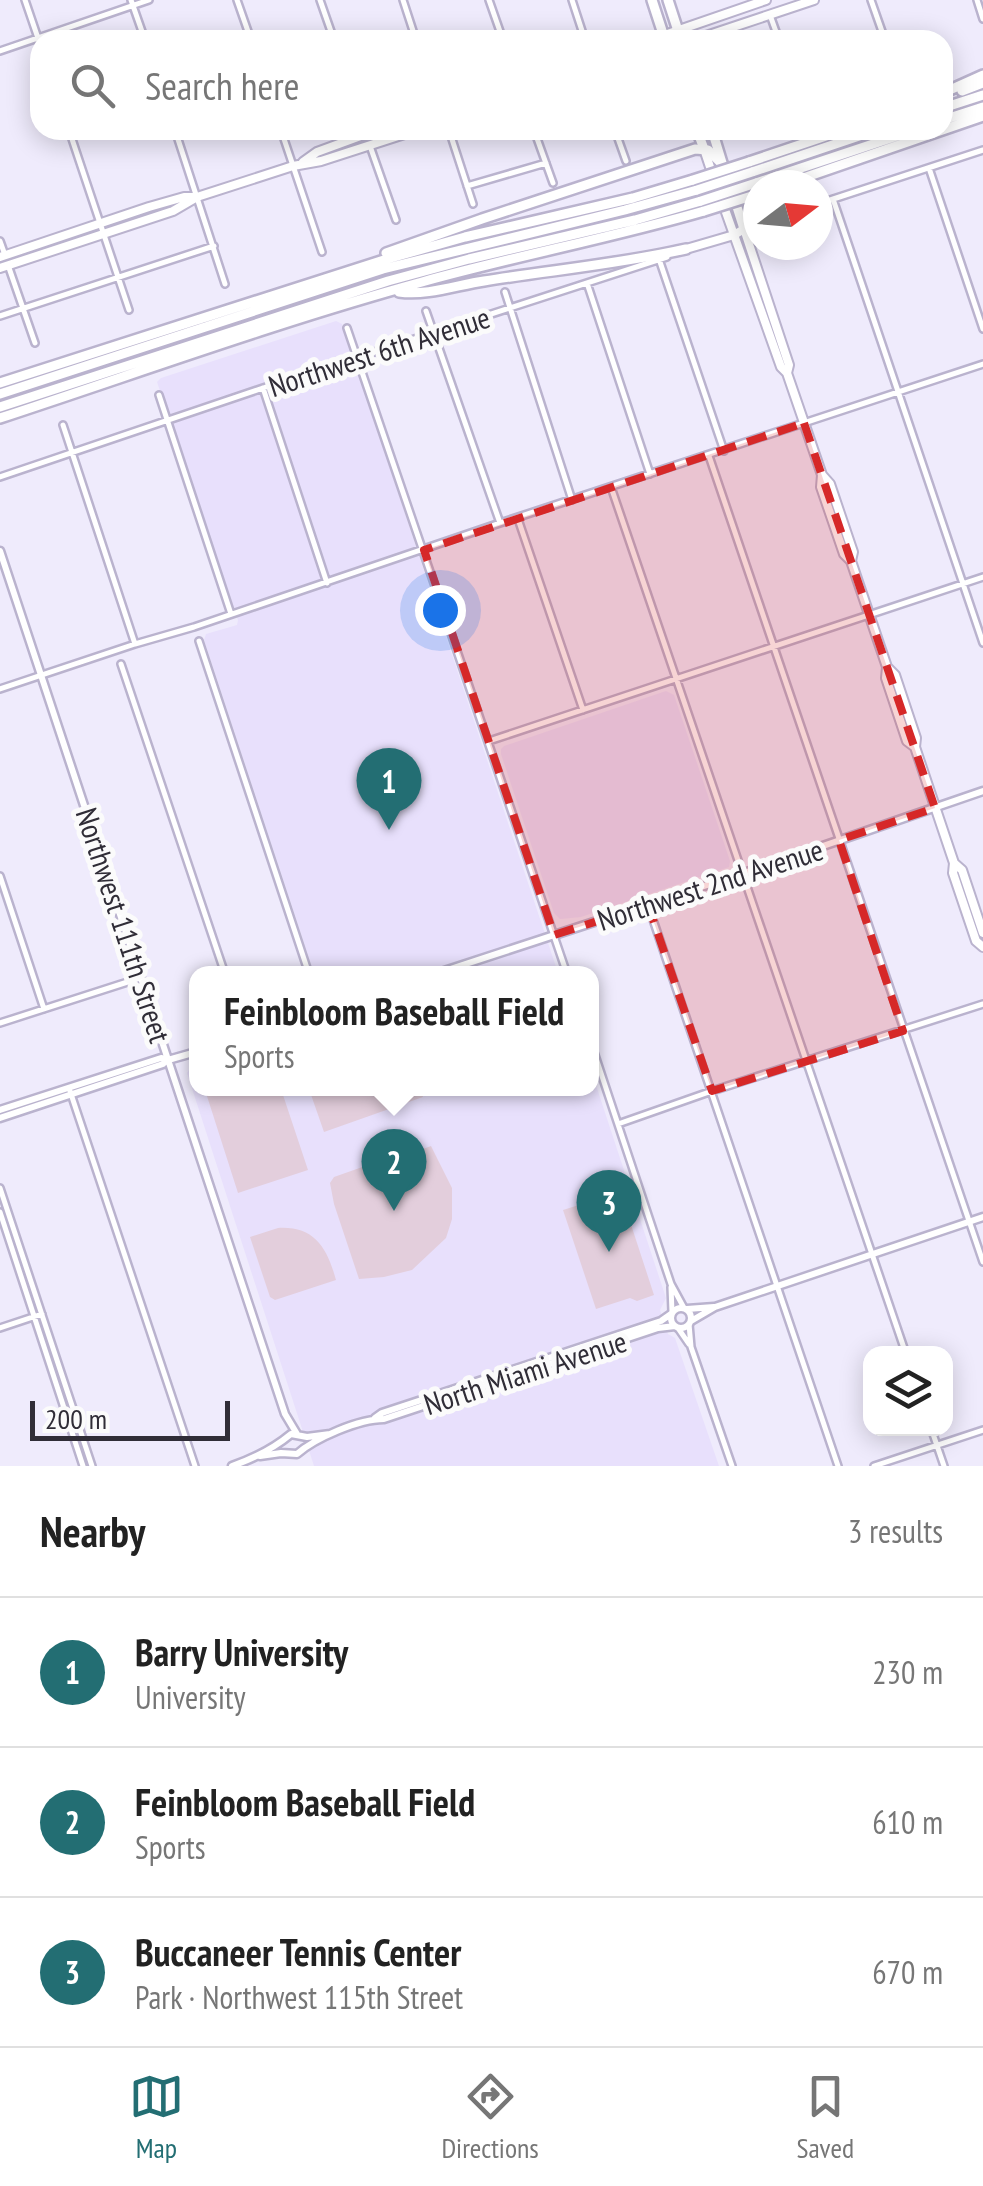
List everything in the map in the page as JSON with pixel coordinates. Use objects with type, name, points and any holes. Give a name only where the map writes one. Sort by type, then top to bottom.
[{"type":"highway","points":[[652,0],[661,30]]},
{"type":"highway","points":[[668,0],[677,30]]},
{"type":"highway","points":[[953,90],[983,75]]},
{"type":"highway","points":[[953,92],[983,84]]},
{"type":"highway","points":[[953,104],[983,94]]},
{"type":"highway","points":[[953,117],[983,107]]},
{"type":"highway","points":[[953,128],[980,119]]},
{"type":"highway","points":[[700,140],[704,150]]},
{"type":"highway","points":[[715,140],[739,232]]},
{"type":"highway","points":[[750,167],[819,140]]},
{"type":"highway","points":[[0,394],[383,270],[624,210],[843,140]]},
{"type":"highway","points":[[806,170],[887,140]]},
{"type":"highway","points":[[829,170],[918,140]]},
{"type":"highway","points":[[290,290],[482,219],[695,149],[708,150],[723,165]]},
{"type":"highway","points":[[0,384],[387,258],[695,185]]},
{"type":"highway","points":[[0,418],[392,291],[616,236],[743,193]]},
{"type":"highway","points":[[0,407],[372,286],[702,206]]},
{"type":"highway","points":[[392,291],[413,294],[686,249]]},
{"type":"main road","points":[[691,30],[766,0]]},
{"type":"main road","points":[[724,30],[809,1]]},
{"type":"main road","points":[[303,162],[345,140]]},
{"type":"main road","points":[[4,266],[172,211],[198,198],[303,162],[388,140]]},
{"type":"main road","points":[[704,150],[789,365],[788,373],[844,554],[851,561],[887,667],[895,675],[916,738],[914,747],[983,933]]},
{"type":"main road","points":[[2,256],[184,197],[198,198]]},
{"type":"main road","name":"Northwest 6th Avenue","points":[[686,249],[739,232]]},
{"type":"main road","points":[[4,266],[49,240]]},
{"type":"main road","points":[[954,863],[952,873],[976,941],[983,947]]},
{"type":"street","points":[[25,0],[35,30]]},
{"type":"street","points":[[66,30],[149,0]]},
{"type":"street","points":[[237,0],[247,30]]},
{"type":"street","points":[[320,0],[330,30]]},
{"type":"street","points":[[403,0],[413,30]]},
{"type":"street","points":[[490,0],[500,30]]},
{"type":"street","points":[[572,0],[582,30]]},
{"type":"street","points":[[872,0],[881,30]]},
{"type":"street","points":[[977,0],[983,19]]},
{"type":"street","points":[[132,3],[141,30]]},
{"type":"street","points":[[770,15],[775,30]]},
{"type":"street","points":[[0,51],[30,43]]},
{"type":"street","points":[[72,140],[130,310]]},
{"type":"street","points":[[178,140],[225,284]]},
{"type":"street","points":[[284,140],[322,252]]},
{"type":"street","points":[[453,140],[473,204]]},
{"type":"street","points":[[538,140],[553,183]]},
{"type":"street","points":[[619,140],[626,161]]},
{"type":"street","points":[[370,146],[396,220]]},
{"type":"street","points":[[983,150],[833,199],[983,643]]},
{"type":"street","points":[[467,186],[546,163]]},
{"type":"street","points":[[929,168],[983,329]]},
{"type":"street","name":"Northwest 6th Avenue","points":[[739,232],[743,230]]},
{"type":"street","points":[[0,241],[2,256]]},
{"type":"street","points":[[0,316],[214,246]]},
{"type":"street","name":"Northwest 6th Avenue","points":[[0,476],[686,249]]},
{"type":"street","points":[[659,260],[724,450]]},
{"type":"street","points":[[4,266],[35,343]]},
{"type":"street","points":[[587,284],[650,474]]},
{"type":"street","points":[[505,292],[572,500]]},
{"type":"street","points":[[426,311],[500,523]]},
{"type":"street","points":[[347,328],[564,966]]},
{"type":"street","points":[[0,689],[983,364]]},
{"type":"street","points":[[263,388],[327,583]]},
{"type":"street","points":[[159,395],[231,614]]},
{"type":"street","points":[[63,426],[136,644]]},
{"type":"street","points":[[709,456],[983,1262]]},
{"type":"street","points":[[612,487],[903,1346]]},
{"type":"street","points":[[517,518],[583,710]]},
{"type":"street","name":"Northwest 111th Street","points":[[0,551],[284,1414],[298,1435]]},
{"type":"street","points":[[489,741],[983,577]]},
{"type":"street","points":[[199,641],[306,966]]},
{"type":"street","points":[[121,664],[222,966]]},
{"type":"street","name":"Northwest 2nd Avenue","points":[[459,966],[983,791]]},
{"type":"street","points":[[0,876],[44,1008]]},
{"type":"street","points":[[648,904],[838,1466]]},
{"type":"street","points":[[0,1023],[141,978]]},
{"type":"street","points":[[618,1124],[983,1004]]},
{"type":"street","points":[[0,1118],[161,1058],[189,1054]]},
{"type":"street","points":[[599,1067],[671,1284],[686,1308],[692,1347],[732,1466]]},
{"type":"street","points":[[0,1110],[71,1091]]},
{"type":"street","points":[[71,1091],[195,1466]]},
{"type":"street","points":[[0,1190],[83,1466]]},
{"type":"street","points":[[0,1212],[16,1250]]},
{"type":"street","points":[[677,1327],[715,1308],[983,1217]]},
{"type":"street","points":[[671,1284],[672,1322],[692,1347]]},
{"type":"street","points":[[672,1313],[679,1307],[715,1308]]},
{"type":"street","name":"North Miami Avenue","points":[[565,1356],[672,1313]]},
{"type":"street","points":[[0,1328],[38,1316]]},
{"type":"street","points":[[38,1316],[92,1466]]},
{"type":"street","name":"North Miami Avenue","points":[[303,1450],[330,1434],[458,1391],[658,1328],[677,1327]]},
{"type":"street","points":[[56,1383],[64,1380]]},
{"type":"street","name":"Northwest 111th Street","points":[[284,1414],[285,1440]]},
{"type":"street","points":[[874,1466],[983,1430]]},
{"type":"street","name":"North Miami Avenue","points":[[298,1435],[330,1434]]},
{"type":"street","points":[[232,1466],[260,1456],[289,1435],[304,1440],[301,1464]]},
{"type":"street","points":[[934,1436],[944,1466]]},
{"type":"street","points":[[285,1440],[290,1453],[301,1464]]},
{"type":"street","points":[[77,1446],[85,1444]]},
{"type":"street","points":[[260,1456],[303,1450]]},
{"type":"highlighted area","points":[[804,423],[935,808],[839,840],[903,1031],[712,1091],[648,905],[554,935],[424,550]]},
{"type":"shaded area","points":[[336,321],[342,324],[556,966],[312,966],[204,640],[206,634],[237,625],[238,620],[157,382]]},
{"type":"shaded area","points":[[666,691],[674,695],[729,867],[581,917],[560,919],[554,913],[501,749]]},
{"type":"shaded area","points":[[599,1094],[666,1298],[660,1310],[668,1334],[675,1338],[719,1466],[314,1466],[194,1096]]},
{"type":"shaded area","points":[[207,1096],[283,1096],[308,1170],[238,1193]]},
{"type":"shaded area","points":[[311,1096],[423,1097],[324,1132]]},
{"type":"shaded area","points":[[431,1146],[452,1188],[452,1219],[446,1238],[412,1270],[359,1279],[330,1183],[334,1177]]},
{"type":"shaded area","points":[[622,1197],[654,1295],[596,1309],[563,1210],[598,1199],[600,1205]]},
{"type":"shaded area","points":[[278,1228],[301,1231],[317,1241],[336,1280],[275,1300],[270,1297],[250,1237]]},
{"type":"place","name":"Barry University","points":[[389,830]]},
{"type":"place","name":"Feinbloom Baseball Field","points":[[394,1211]]},
{"type":"place","name":"Buccaneer Tennis Center","points":[[609,1252]]}]
